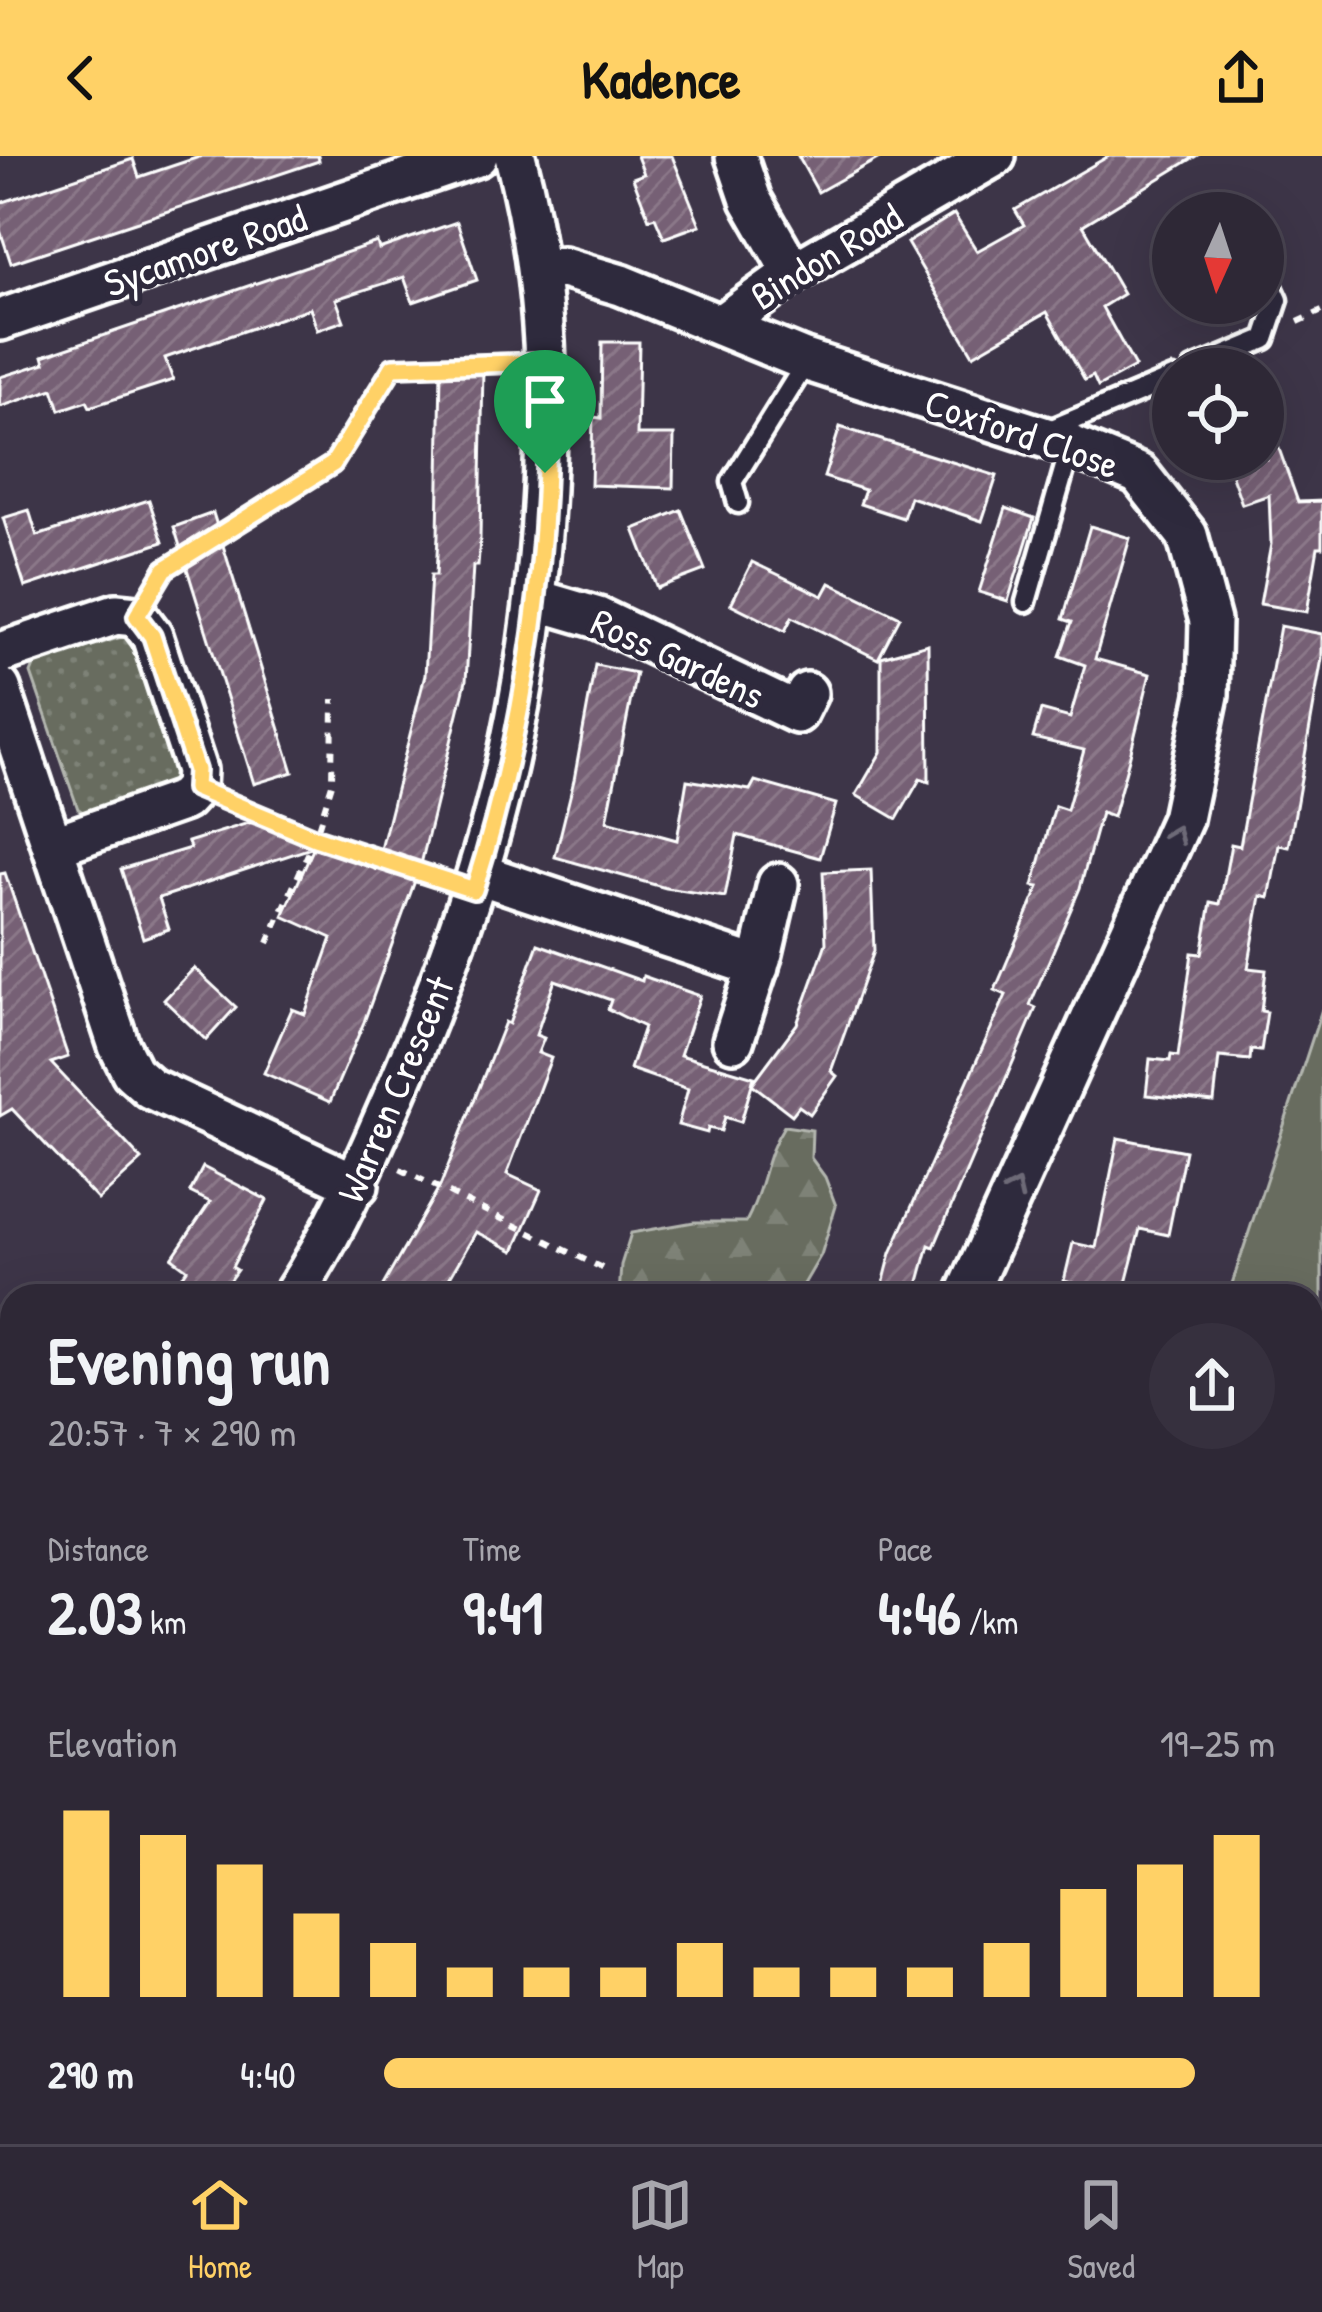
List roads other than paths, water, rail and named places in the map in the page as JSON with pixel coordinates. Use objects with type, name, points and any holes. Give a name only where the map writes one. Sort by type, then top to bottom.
[{"type":"street","name":"Sycamore Road","points":[[0,320],[477,156]]},
{"type":"street","name":"Warren Crescent","points":[[300,1284],[364,1170],[438,994],[477,882],[521,708],[537,600],[546,362],[540,270],[515,156]]},
{"type":"street","points":[[736,156],[752,200],[793,273]]},
{"type":"street","name":"Bindon Road","points":[[722,324],[793,273],[995,156]]},
{"type":"street","name":"Coxford Close","points":[[540,270],[583,273],[807,361],[1139,474],[1187,535],[1210,621],[1208,695],[1182,819],[971,1284]]},
{"type":"street","name":"Ross Gardens","points":[[537,600],[598,618],[797,713],[807,693]]},
{"type":"street","points":[[0,653],[116,614],[137,616],[152,636],[196,770],[195,788],[174,805],[53,846]]},
{"type":"street","points":[[0,688],[119,1046],[132,1072],[169,1099],[364,1170]]},
{"type":"street","points":[[477,882],[758,967]]},
{"type":"street","points":[[733,1041],[758,967],[778,884]]},
{"type":"lane","points":[[1243,348],[1264,339],[1269,324]]},
{"type":"lane","points":[[738,503],[732,482],[807,361]]},
{"type":"lane","points":[[1025,602],[1053,441],[1152,388]]}]
